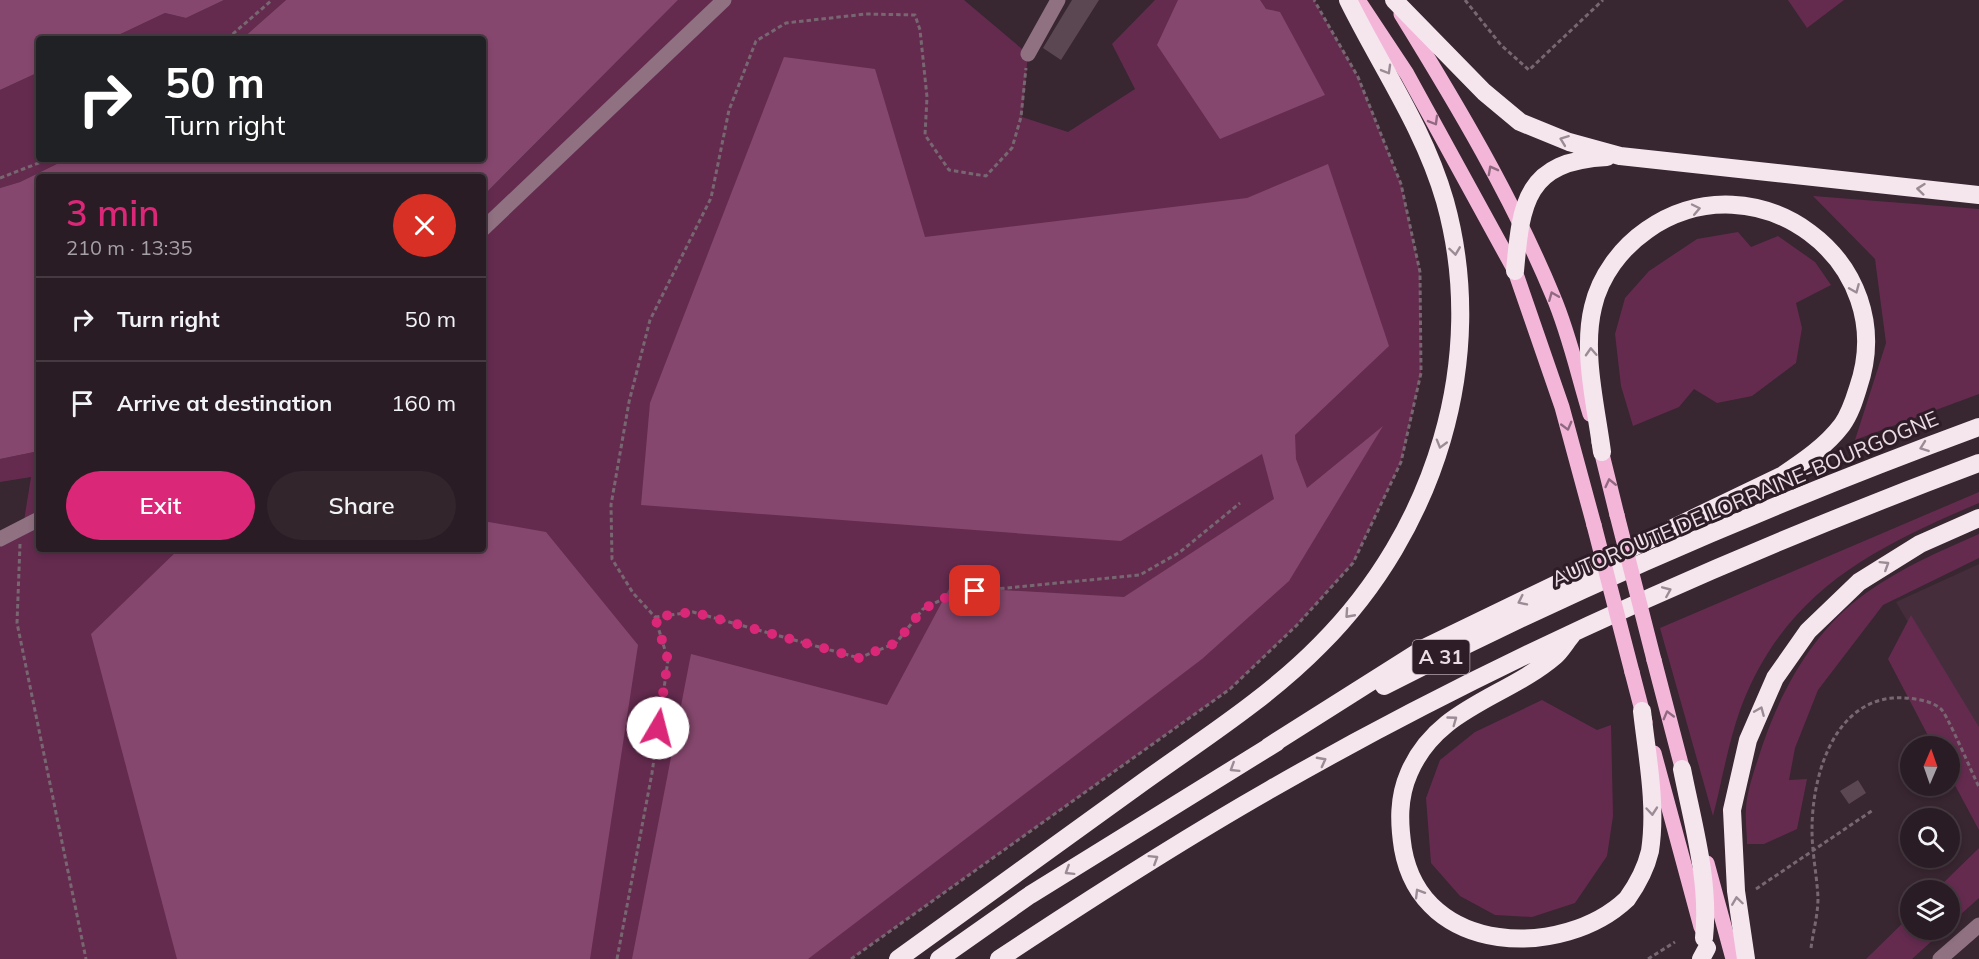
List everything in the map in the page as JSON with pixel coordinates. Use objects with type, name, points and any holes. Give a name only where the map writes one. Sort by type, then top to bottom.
[{"type":"highway","points":[[898,959],[1261,697],[1320,646],[1360,601],[1389,561],[1416,510],[1433,471],[1456,380],[1459,338],[1455,249],[1444,200],[1418,129],[1348,0]]},
{"type":"highway","points":[[1393,0],[1484,92],[1521,122],[1569,142],[1620,156],[1979,195]]},
{"type":"highway","points":[[1515,271],[1519,222],[1532,188],[1546,174],[1589,158],[1620,156]]},
{"type":"highway","points":[[1268,747],[1426,647],[1783,475],[1829,440],[1851,409],[1864,371],[1868,340],[1863,307],[1849,274],[1824,244],[1802,225],[1780,215],[1750,206],[1715,205],[1680,212],[1658,222],[1635,238],[1602,281],[1593,307],[1591,362],[1602,452]]},
{"type":"highway","name":"AUTOROUTE DE LORRAINE-BOURGOGNE","points":[[939,959],[1030,895],[1268,747],[1475,639],[1662,553],[1868,468],[1979,427]]},
{"type":"highway","name":"A 31","points":[[999,959],[1112,886],[1272,788],[1575,631],[1874,502],[1979,463]]},
{"type":"highway","points":[[1746,959],[1736,891],[1732,810],[1748,740],[1775,678],[1808,631],[1859,582],[1920,544],[1979,518]]},
{"type":"highway","points":[[1575,631],[1555,656],[1473,705],[1438,731],[1421,752],[1409,774],[1401,800],[1400,827],[1405,860],[1416,890],[1432,912],[1454,930],[1475,942],[1500,950],[1552,951],[1595,933],[1620,910],[1632,892],[1649,853],[1653,821],[1642,711]]},
{"type":"highway","points":[[1682,769],[1705,888],[1707,908],[1705,951]]},
{"type":"main road","points":[[1358,0],[1407,74],[1515,271],[1562,407],[1705,951]]},
{"type":"main road","points":[[1393,0],[1460,109],[1519,222],[1554,298],[1602,452],[1682,769],[1733,959]]},
{"type":"street","points":[[486,226],[724,0]]},
{"type":"street","points":[[1028,54],[1058,0]]},
{"type":"street","points":[[0,539],[36,520]]},
{"type":"street","points":[[1940,959],[1979,925]]},
{"type":"path","points":[[230,36],[272,0]]},
{"type":"path","points":[[851,959],[1230,689],[1297,625],[1353,563],[1401,462],[1421,373],[1420,272],[1401,184],[1358,77],[1314,0]]},
{"type":"path","points":[[1464,0],[1501,45],[1529,70],[1603,0]]},
{"type":"path","points":[[617,959],[652,773],[668,660],[655,617],[633,593],[612,559],[611,505],[630,402],[650,320],[711,198],[729,110],[756,41],[786,23],[866,14],[915,15],[920,30],[927,97],[926,135],[949,170],[986,176],[1012,148],[1022,117],[1028,54]]},
{"type":"path","points":[[0,178],[41,162]]},
{"type":"path","points":[[655,617],[693,612],[859,658],[896,643],[923,609],[955,593],[1140,575],[1180,552],[1240,503]]},
{"type":"path","points":[[23,527],[18,556],[17,623],[86,959]]},
{"type":"path","points":[[1811,948],[1818,900],[1812,829],[1816,791],[1837,732],[1853,713],[1866,704],[1900,697],[1923,701],[1941,709],[1979,787]]},
{"type":"path","points":[[1756,889],[1873,810]]},
{"type":"path","points":[[1648,959],[1675,942]]},
{"type":"shaded area","points":[[0,0],[224,0],[186,18],[165,13],[116,36],[36,36],[36,73],[0,90]]},
{"type":"shaded area","points":[[224,0],[286,0],[245,36],[116,36],[165,13],[186,18]]},
{"type":"shaded area","points":[[286,0],[678,0],[486,193],[486,174],[36,174],[61,162],[486,162],[486,36],[245,36]]},
{"type":"shaded area","points":[[678,0],[964,0],[1028,54],[1022,117],[1068,132],[1135,89],[1112,44],[1155,0],[1314,0],[1358,77],[1401,184],[1420,272],[1421,373],[1401,462],[1353,563],[1297,625],[1230,689],[851,959],[0,959],[0,540],[23,527],[31,477],[0,482],[0,459],[36,452],[36,552],[486,552],[486,193]]},
{"type":"shaded area","points":[[1178,0],[1260,0],[1266,9],[1280,12],[1325,95],[1220,139],[1157,45]]},
{"type":"shaded area","points":[[1788,0],[1844,0],[1807,28]]},
{"type":"shaded area","points":[[784,57],[875,69],[925,237],[1247,198],[1328,164],[1389,346],[1295,435],[1296,459],[1307,488],[1383,426],[1289,581],[1202,659],[808,959],[632,959],[691,654],[887,705],[950,587],[1124,597],[1274,499],[1262,454],[1121,541],[641,505],[650,403]]},
{"type":"shaded area","points":[[36,73],[36,162],[61,162],[20,182],[0,188],[0,90]]},
{"type":"shaded area","points":[[36,174],[36,452],[0,459],[0,188]]},
{"type":"shaded area","points":[[1813,196],[1979,209],[1979,394],[1855,440],[1886,343],[1875,259]]},
{"type":"shaded area","points":[[1738,232],[1751,247],[1778,236],[1815,262],[1831,285],[1796,303],[1802,328],[1796,363],[1752,396],[1717,403],[1694,389],[1679,407],[1633,426],[1621,386],[1615,334],[1625,298],[1649,271],[1697,239]]},
{"type":"shaded area","points":[[1979,492],[1979,503],[1902,538],[1835,580],[1806,605],[1781,634],[1758,669],[1740,710],[1713,816],[1660,628]]},
{"type":"shaded area","points":[[486,522],[546,532],[638,645],[590,959],[177,959],[91,634],[176,552],[486,552]]},
{"type":"shaded area","points":[[1979,534],[1979,558],[1883,605],[1818,690],[1795,748],[1789,780],[1807,779],[1797,829],[1764,844],[1747,844],[1747,802],[1750,783],[1758,759],[1775,712],[1798,667],[1813,646],[1846,609],[1879,584],[1921,560]]},
{"type":"shaded area","points":[[1979,564],[1979,742],[1896,602]]},
{"type":"shaded area","points":[[1911,615],[1979,727],[1979,830],[1960,795],[1960,736],[1928,736],[1888,659]]},
{"type":"shaded area","points":[[1542,700],[1597,730],[1611,725],[1613,816],[1607,856],[1575,903],[1532,917],[1495,915],[1460,896],[1431,863],[1426,798],[1440,760],[1475,732]]},
{"type":"shaded area","points":[[1979,848],[1979,898],[1960,915],[1960,880],[1946,880]]},
{"type":"shaded area","points":[[1900,926],[1900,940],[1933,940],[1912,959],[1866,959]]},
{"type":"building","points":[[1072,0],[1099,0],[1061,60],[1043,48]]},
{"type":"building","points":[[1858,780],[1866,793],[1849,804],[1840,791]]},
{"type":"route","points":[[658,728],[668,660],[655,617],[693,612],[859,658],[896,643],[923,609],[955,593],[975,591]]}]
